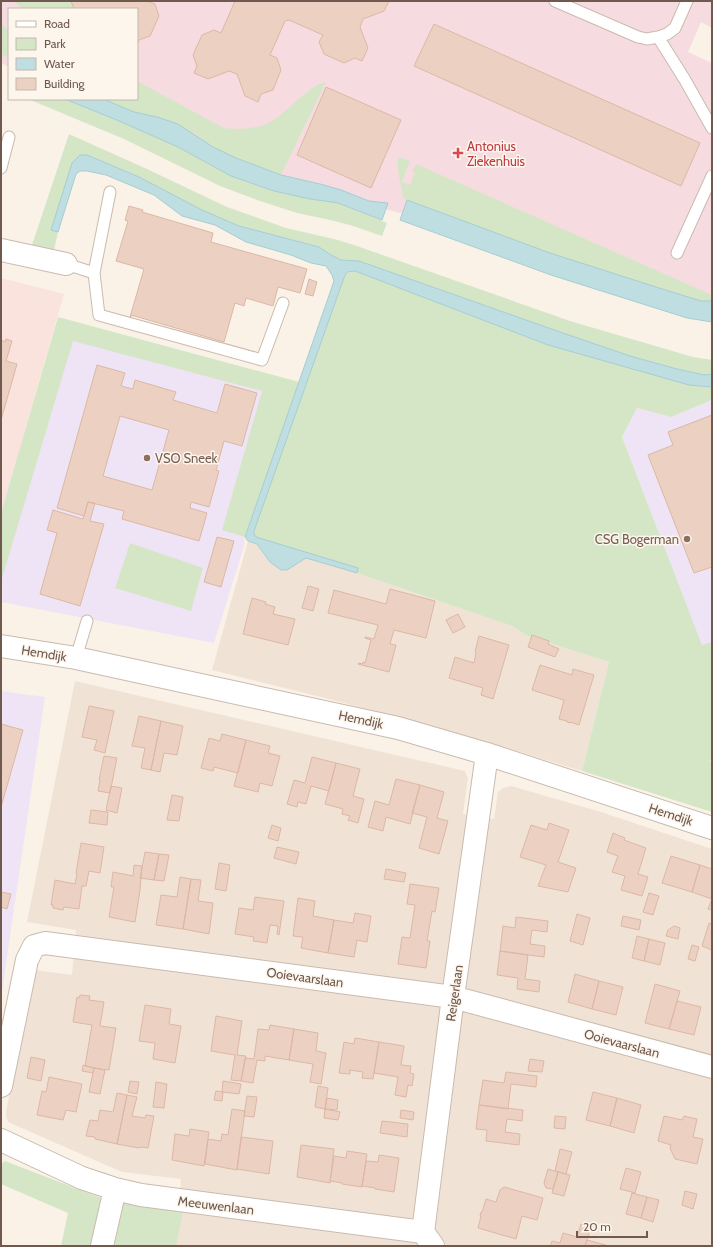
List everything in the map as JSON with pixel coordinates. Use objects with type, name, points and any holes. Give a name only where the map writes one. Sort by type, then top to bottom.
[{"type":"street","points":[[1,250],[66,264]]},
{"type":"street","name":"Hemdijk","points":[[1,646],[76,658],[398,728],[487,754],[712,828]]},
{"type":"street","name":"Reigerlaan","points":[[428,1239],[453,997],[487,754]]},
{"type":"street","name":"Ooievaarslaan","points":[[1,1086],[27,960],[34,946],[45,942],[453,997],[712,1067]]},
{"type":"street","name":"Meeuwenlaan","points":[[1,1140],[82,1178],[115,1189],[141,1195],[428,1239]]},
{"type":"street","points":[[102,1246],[115,1189]]},
{"type":"lane","points":[[555,1],[638,37],[647,39],[666,34],[675,28],[687,1]]},
{"type":"lane","points":[[658,37],[685,80],[712,128]]},
{"type":"lane","points":[[1,168],[9,137]]},
{"type":"lane","points":[[677,253],[712,176]]},
{"type":"lane","points":[[110,192],[94,273],[99,315],[262,360],[283,303]]},
{"type":"lane","points":[[66,264],[94,273]]},
{"type":"lane","points":[[76,658],[87,622]]},
{"type":"shaded area","name":"Antonius Ziekenhuis","points":[[1,1],[712,1],[712,28],[701,22],[688,52],[712,63],[712,311],[408,215],[285,185],[86,100],[138,100],[138,8],[8,8],[8,66],[1,63]]},
{"type":"shaded area","points":[[1,278],[64,294],[1,513]]},
{"type":"shaded area","name":"VSO Sneek","points":[[62,325],[297,384],[243,535],[245,543],[214,643],[1,602],[1,532]]},
{"type":"shaded area","name":"CSG Bogerman","points":[[712,400],[712,642],[702,646],[622,437],[637,408],[671,417]]},
{"type":"shaded area","points":[[248,541],[257,544],[270,562],[287,569],[306,558],[357,573],[513,626],[528,636],[609,662],[582,771],[484,741],[325,698],[212,670]]},
{"type":"shaded area","points":[[75,681],[465,771],[468,778],[463,814],[494,819],[498,792],[503,788],[511,786],[598,811],[712,849],[712,1246],[172,1246],[179,1214],[181,1179],[122,1172],[8,1122],[6,1112],[35,970],[72,975],[76,930],[27,922]]},
{"type":"shaded area","points":[[1,691],[45,697],[1,998]]},
{"type":"green space","points":[[14,1],[80,1],[76,8],[22,8]]},
{"type":"green space","points":[[1,23],[8,30],[8,58],[1,54]]},
{"type":"green space","points":[[138,82],[224,128],[250,128],[263,125],[274,120],[312,88],[326,82],[281,175],[236,158],[213,147],[194,133],[157,117],[134,112],[105,100],[138,100]]},
{"type":"green space","points":[[30,100],[67,100],[178,147],[231,176],[274,191],[310,199],[338,203],[387,223],[382,236],[350,225],[297,213],[220,186],[124,139]]},
{"type":"green space","points":[[69,134],[227,207],[286,228],[357,246],[570,321],[693,357],[712,360],[712,374],[704,375],[630,356],[359,261],[341,260],[319,247],[239,226],[202,210],[139,177],[87,155],[80,155],[55,231],[58,232],[54,250],[32,245]]},
{"type":"green space","points":[[399,157],[410,161],[402,182],[410,185],[415,173],[412,172],[416,164],[712,295],[712,301],[701,301],[550,253],[407,200],[403,198],[398,170]]},
{"type":"green space","points":[[355,271],[548,345],[689,385],[712,387],[712,400],[671,417],[637,408],[622,437],[702,645],[712,642],[712,756],[710,761],[712,762],[712,812],[582,771],[609,662],[528,636],[512,626],[357,573],[358,568],[256,537],[254,534],[345,275]]},
{"type":"green space","points":[[58,317],[299,382],[245,537],[222,530],[262,391],[73,341],[1,582],[1,513]]},
{"type":"green space","points":[[130,543],[203,568],[191,611],[115,588]]},
{"type":"green space","points":[[5,1161],[101,1198],[91,1246],[61,1246],[68,1213],[1,1184],[1,1164]]},
{"type":"green space","points":[[124,1202],[183,1211],[176,1246],[114,1246]]},
{"type":"water","points":[[67,100],[105,100],[134,112],[157,117],[178,124],[213,147],[236,158],[281,175],[341,190],[369,201],[388,203],[382,220],[338,203],[310,199],[274,191],[231,176],[178,147]]},
{"type":"water","points":[[80,155],[87,155],[139,177],[202,210],[239,226],[319,247],[341,260],[359,261],[630,356],[704,375],[712,374],[712,387],[689,385],[548,345],[355,271],[348,272],[345,275],[254,534],[256,537],[358,568],[357,573],[306,558],[287,570],[281,570],[270,562],[257,544],[248,541],[245,537],[334,281],[332,275],[326,266],[311,263],[291,255],[246,242],[215,225],[182,216],[154,195],[106,175],[87,171],[80,171],[76,174],[58,232],[51,230],[72,163]]},
{"type":"water","points":[[407,200],[550,253],[701,301],[712,301],[712,322],[687,318],[551,275],[400,220]]},
{"type":"building","points":[[71,1],[147,1],[155,4],[159,16],[150,36],[139,40],[138,42],[138,8],[74,8]]},
{"type":"building","points":[[235,1],[389,1],[384,11],[363,19],[360,27],[368,48],[362,61],[355,58],[344,63],[324,54],[319,42],[323,35],[289,20],[285,21],[270,55],[277,58],[281,70],[273,90],[261,94],[258,102],[245,96],[237,74],[229,71],[208,79],[194,73],[197,66],[193,55],[202,35],[214,30],[221,33]]},
{"type":"building","points":[[434,24],[700,143],[681,186],[414,66]]},
{"type":"building","points":[[326,87],[401,120],[371,188],[297,155]]},
{"type":"building","points":[[129,206],[143,210],[142,212],[213,233],[211,242],[307,269],[300,293],[278,287],[273,306],[246,298],[244,306],[235,303],[224,342],[131,315],[130,317],[144,269],[116,261],[128,221],[125,220]]},
{"type":"building","points":[[309,279],[317,282],[313,296],[305,294]]},
{"type":"building","points":[[6,339],[12,341],[6,361],[17,364],[1,420],[1,340],[5,342]]},
{"type":"building","points":[[97,365],[125,373],[121,386],[133,389],[135,380],[176,392],[173,400],[217,413],[225,384],[257,393],[242,446],[224,441],[216,470],[219,471],[209,507],[191,502],[190,508],[207,513],[199,541],[122,519],[124,511],[88,502],[84,516],[57,508]],"holes":[[[120,416],[169,430],[152,490],[103,476]]]},
{"type":"building","points":[[712,415],[712,567],[694,573],[648,455],[673,445],[668,432]]},
{"type":"building","points":[[88,502],[95,503],[90,521],[104,524],[80,606],[40,594],[57,533],[47,530],[53,510],[83,519]]},
{"type":"building","points":[[217,537],[234,541],[221,587],[204,582]]},
{"type":"building","points":[[308,586],[319,589],[313,611],[302,608]]},
{"type":"building","points":[[390,589],[435,601],[426,638],[394,630],[390,644],[396,645],[389,672],[358,664],[363,664],[363,662],[365,663],[371,640],[365,637],[374,639],[378,625],[328,613],[334,590],[386,604]]},
{"type":"building","points":[[252,598],[266,602],[265,604],[275,607],[273,614],[295,619],[288,645],[243,634]]},
{"type":"building","points":[[458,614],[465,627],[453,633],[446,620]]},
{"type":"building","points":[[532,635],[549,641],[548,644],[559,649],[555,657],[528,647]]},
{"type":"building","points":[[479,636],[509,645],[493,699],[481,695],[483,688],[449,678],[455,657],[474,663]]},
{"type":"building","points":[[540,665],[572,675],[573,669],[594,675],[579,725],[559,719],[564,700],[532,690]]},
{"type":"building","points":[[89,706],[114,711],[105,753],[94,750],[97,740],[82,737]]},
{"type":"building","points":[[139,716],[161,721],[151,770],[141,768],[145,748],[132,746]]},
{"type":"building","points":[[161,721],[183,726],[177,755],[164,753],[160,772],[151,770]]},
{"type":"building","points":[[1,724],[23,730],[1,807]]},
{"type":"building","points":[[222,734],[246,740],[238,773],[214,767],[213,771],[201,768],[209,738],[220,741]]},
{"type":"building","points":[[246,740],[270,746],[268,753],[280,756],[272,786],[260,783],[258,792],[234,786]]},
{"type":"building","points":[[104,756],[117,758],[110,793],[98,791]]},
{"type":"building","points":[[312,757],[336,763],[329,791],[311,786],[306,804],[298,802],[297,807],[287,804],[294,780],[305,783]]},
{"type":"building","points":[[336,763],[360,769],[353,796],[364,799],[358,823],[348,820],[350,816],[342,814],[343,809],[325,804]]},
{"type":"building","points":[[396,779],[420,785],[410,824],[386,817],[383,831],[368,827],[375,801],[389,805]]},
{"type":"building","points":[[420,785],[444,792],[437,818],[448,821],[439,854],[419,848],[427,817],[412,813]]},
{"type":"building","points":[[111,786],[122,788],[117,813],[106,810]]},
{"type":"building","points":[[172,795],[183,797],[179,821],[167,820]]},
{"type":"building","points":[[91,810],[108,812],[107,825],[89,823]]},
{"type":"building","points":[[549,823],[569,830],[558,862],[576,868],[568,892],[538,886],[546,865],[520,857],[531,825],[547,830]]},
{"type":"building","points":[[272,825],[281,828],[278,841],[268,838]]},
{"type":"building","points":[[613,833],[625,838],[624,840],[646,848],[638,874],[648,877],[642,896],[621,890],[625,876],[612,872],[618,856],[607,852]]},
{"type":"building","points":[[81,843],[104,847],[100,873],[89,871],[86,886],[82,886],[79,909],[64,907],[63,910],[53,908],[53,905],[51,905],[55,880],[75,884]]},
{"type":"building","points":[[277,847],[299,852],[296,864],[274,858]]},
{"type":"building","points":[[145,852],[159,854],[154,880],[140,878]]},
{"type":"building","points":[[159,854],[169,855],[164,881],[154,880]]},
{"type":"building","points":[[671,856],[700,865],[692,892],[662,883]]},
{"type":"building","points":[[219,863],[230,865],[226,891],[215,889]]},
{"type":"building","points":[[134,865],[142,866],[135,922],[109,917],[114,887],[111,887],[113,872],[133,876]]},
{"type":"building","points":[[700,865],[712,869],[712,899],[692,892]]},
{"type":"building","points":[[386,869],[406,873],[404,882],[384,879]]},
{"type":"building","points":[[180,877],[191,879],[183,929],[156,925],[161,895],[177,897]]},
{"type":"building","points":[[191,879],[201,880],[198,901],[213,903],[209,934],[183,929]]},
{"type":"building","points":[[410,884],[439,888],[435,912],[432,911],[427,941],[430,941],[426,968],[398,964],[402,937],[410,938],[415,905],[407,904]]},
{"type":"building","points":[[1,892],[11,894],[7,909],[1,907]]},
{"type":"building","points":[[649,893],[659,896],[653,915],[643,912]]},
{"type":"building","points":[[255,897],[284,901],[279,935],[277,934],[278,926],[270,925],[267,943],[253,941],[254,937],[235,934],[239,908],[253,910]]},
{"type":"building","points":[[298,898],[315,901],[313,916],[334,920],[328,953],[301,948],[303,937],[293,936]]},
{"type":"building","points":[[712,899],[712,910],[708,909]]},
{"type":"building","points":[[355,913],[371,916],[367,942],[357,940],[354,957],[328,953],[334,920],[353,923]]},
{"type":"building","points":[[577,914],[590,918],[583,945],[570,941]]},
{"type":"building","points":[[623,916],[641,920],[639,930],[621,926]]},
{"type":"building","points":[[516,917],[548,921],[547,932],[532,930],[530,944],[545,946],[544,957],[500,951],[503,926],[515,928]]},
{"type":"building","points":[[709,923],[712,924],[712,950],[702,946]]},
{"type":"building","points":[[674,926],[680,928],[678,939],[666,936],[668,930]]},
{"type":"building","points":[[637,936],[649,939],[644,961],[632,958]]},
{"type":"building","points":[[649,939],[665,943],[660,965],[644,961]]},
{"type":"building","points":[[692,945],[699,947],[695,961],[688,959]]},
{"type":"building","points":[[500,951],[528,955],[525,979],[540,981],[539,992],[517,989],[518,978],[497,975]]},
{"type":"building","points":[[575,974],[599,981],[592,1009],[568,1002]]},
{"type":"building","points":[[599,981],[623,987],[616,1015],[592,1009]]},
{"type":"building","points":[[655,984],[680,991],[669,1029],[645,1023]]},
{"type":"building","points":[[80,995],[90,996],[89,1000],[104,1002],[100,1026],[116,1028],[109,1070],[85,1066],[92,1025],[73,1022],[77,997],[79,998]]},
{"type":"building","points":[[677,1001],[701,1007],[694,1035],[669,1029]]},
{"type":"building","points":[[145,1005],[171,1009],[169,1024],[181,1026],[175,1063],[153,1059],[155,1043],[139,1041]]},
{"type":"building","points":[[216,1016],[242,1021],[237,1055],[246,1056],[241,1081],[231,1080],[235,1055],[211,1051]]},
{"type":"building","points":[[270,1025],[294,1029],[289,1060],[265,1056],[265,1061],[257,1060],[253,1083],[241,1081],[245,1058],[254,1059],[258,1029],[269,1030]]},
{"type":"building","points":[[294,1029],[318,1033],[316,1051],[326,1053],[321,1084],[310,1082],[313,1064],[289,1060]]},
{"type":"building","points":[[355,1038],[379,1042],[373,1079],[362,1078],[363,1072],[350,1070],[350,1074],[339,1073],[344,1042],[354,1044]]},
{"type":"building","points":[[379,1042],[404,1046],[401,1065],[411,1066],[410,1073],[414,1074],[412,1086],[408,1085],[406,1097],[395,1095],[398,1077],[374,1073]]},
{"type":"building","points":[[31,1057],[45,1060],[41,1081],[27,1078]]},
{"type":"building","points":[[530,1059],[544,1061],[542,1072],[528,1071]]},
{"type":"building","points":[[83,1065],[94,1068],[93,1073],[82,1071]]},
{"type":"building","points":[[94,1068],[105,1070],[100,1094],[89,1092]]},
{"type":"building","points":[[506,1072],[537,1076],[536,1087],[511,1084],[508,1109],[479,1105],[483,1080],[504,1083]]},
{"type":"building","points":[[49,1077],[82,1084],[76,1112],[66,1110],[63,1120],[37,1115],[42,1091],[46,1092]]},
{"type":"building","points":[[130,1081],[139,1082],[137,1094],[128,1092]]},
{"type":"building","points":[[223,1081],[241,1084],[239,1094],[222,1092]]},
{"type":"building","points":[[156,1082],[167,1084],[164,1108],[153,1107]]},
{"type":"building","points":[[318,1086],[328,1088],[325,1109],[315,1107]]},
{"type":"building","points":[[216,1091],[223,1092],[222,1101],[214,1100]]},
{"type":"building","points":[[593,1092],[617,1098],[610,1126],[586,1120]]},
{"type":"building","points":[[117,1093],[127,1095],[117,1144],[95,1139],[95,1137],[86,1136],[90,1120],[98,1121],[100,1110],[113,1112]]},
{"type":"building","points":[[127,1095],[137,1097],[132,1116],[145,1118],[146,1115],[154,1116],[148,1148],[117,1144]]},
{"type":"building","points":[[247,1096],[257,1097],[254,1117],[244,1116]]},
{"type":"building","points":[[327,1098],[338,1100],[337,1110],[325,1109]]},
{"type":"building","points":[[617,1098],[641,1105],[634,1133],[610,1126]]},
{"type":"building","points":[[479,1105],[523,1110],[522,1121],[507,1119],[505,1132],[520,1134],[519,1145],[486,1141],[487,1130],[476,1129]]},
{"type":"building","points":[[232,1109],[245,1111],[237,1170],[205,1164],[208,1139],[221,1141],[222,1134],[228,1135]]},
{"type":"building","points":[[325,1109],[340,1112],[338,1120],[324,1118]]},
{"type":"building","points":[[401,1110],[414,1112],[413,1120],[400,1118]]},
{"type":"building","points":[[555,1116],[566,1117],[565,1129],[554,1128]]},
{"type":"building","points":[[664,1116],[682,1120],[684,1116],[697,1119],[693,1137],[703,1139],[697,1164],[675,1159],[670,1148],[671,1145],[658,1141]]},
{"type":"building","points":[[382,1121],[408,1124],[407,1137],[380,1133]]},
{"type":"building","points":[[190,1129],[209,1132],[204,1166],[172,1160],[175,1134],[189,1136]]},
{"type":"building","points":[[241,1137],[273,1141],[269,1174],[237,1169]]},
{"type":"building","points":[[301,1145],[334,1149],[330,1183],[297,1177]]},
{"type":"building","points":[[560,1149],[572,1152],[566,1174],[555,1171]]},
{"type":"building","points":[[347,1151],[367,1154],[362,1187],[330,1181],[334,1156],[346,1158]]},
{"type":"building","points":[[379,1155],[399,1158],[394,1192],[362,1186],[366,1161],[378,1162]]},
{"type":"building","points":[[626,1168],[641,1172],[635,1193],[620,1189]]},
{"type":"building","points":[[548,1169],[558,1172],[553,1189],[546,1188],[544,1183]]},
{"type":"building","points":[[558,1172],[570,1175],[564,1196],[552,1193]]},
{"type":"building","points":[[504,1187],[543,1198],[537,1220],[522,1216],[516,1239],[478,1228],[481,1212],[486,1199],[496,1202],[500,1190]]},
{"type":"building","points":[[685,1191],[697,1194],[693,1209],[682,1205]]},
{"type":"building","points":[[632,1193],[647,1197],[641,1218],[626,1214]]},
{"type":"building","points":[[647,1197],[659,1200],[653,1222],[641,1218]]},
{"type":"building","points":[[581,1224],[591,1227],[585,1246],[550,1246],[552,1241],[560,1243],[563,1233],[577,1237]]},
{"type":"building","points":[[587,1240],[609,1246],[585,1246]]},
{"type":"place","name":"Antonius Ziekenhuis","points":[[458,153]]},
{"type":"place","name":"VSO Sneek","points":[[147,458]]},
{"type":"place","name":"CSG Bogerman","points":[[687,539]]}]
